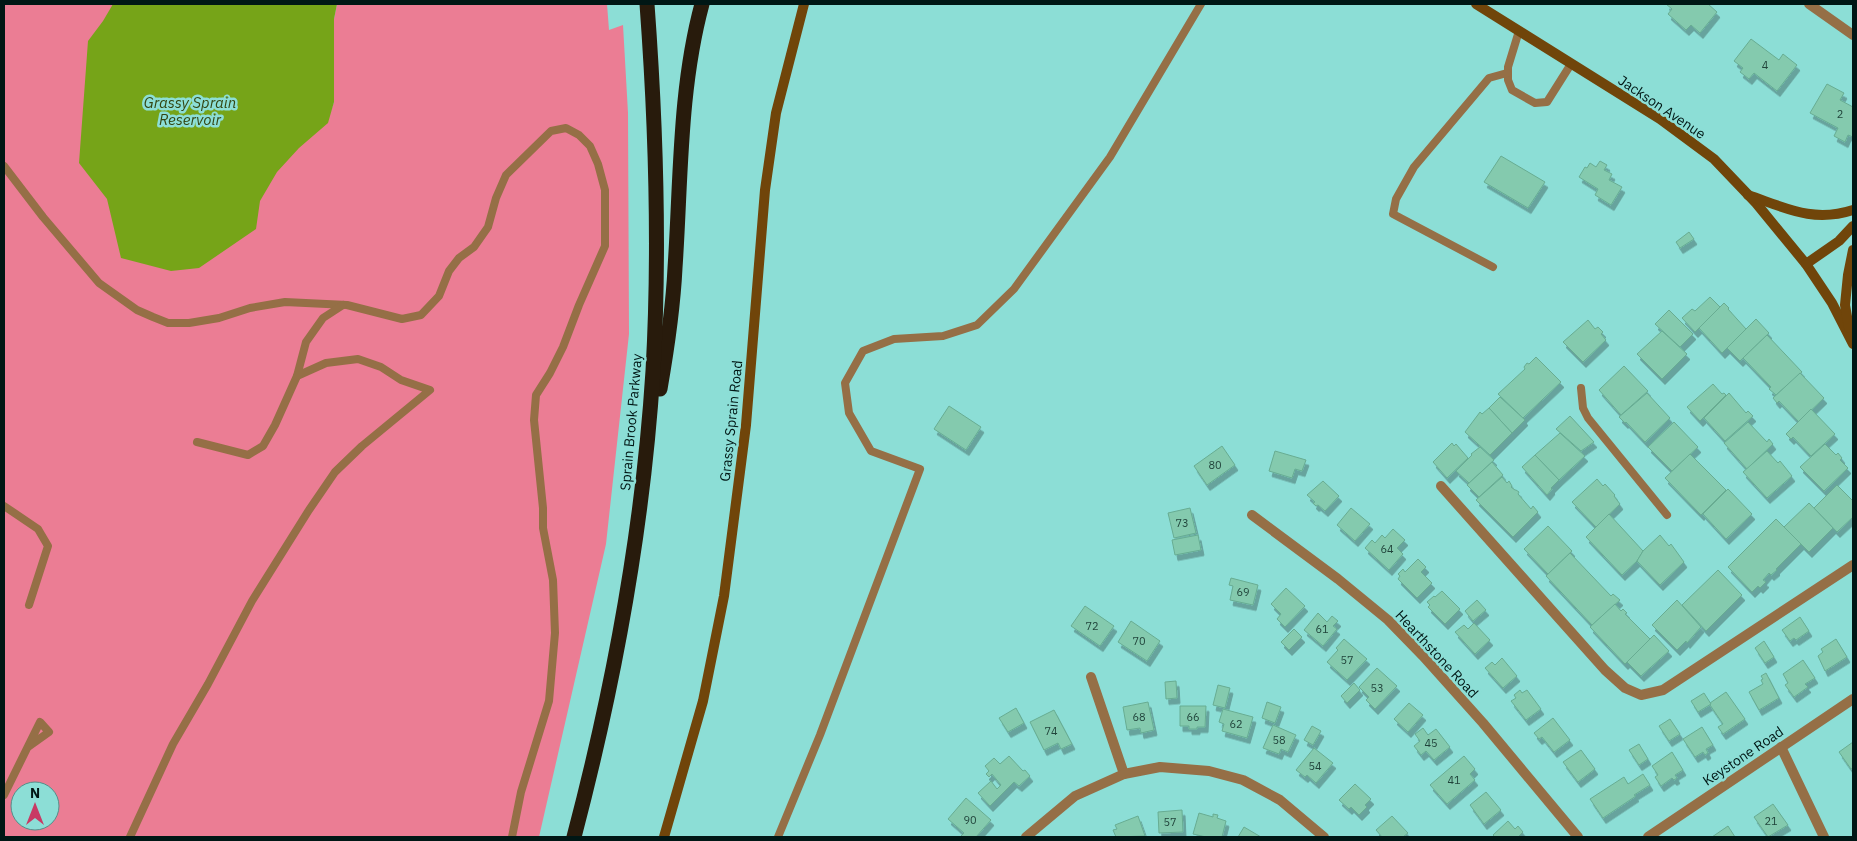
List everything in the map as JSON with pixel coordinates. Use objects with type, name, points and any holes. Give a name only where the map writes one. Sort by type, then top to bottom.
[{"type":"highway","name":"Sprain Brook Parkway","points":[[574,837],[620,633],[640,501],[653,373],[657,243],[656,161],[647,4]]},
{"type":"highway","points":[[640,501],[667,346],[673,294],[686,102],[692,54],[702,4]]},
{"type":"street","name":"Grassy Sprain Road","points":[[664,837],[703,701],[724,596],[746,425],[765,190],[776,113],[804,4]]},
{"type":"street","name":"Jackson Avenue","points":[[1476,4],[1660,119],[1708,154],[1784,235],[1832,303],[1852,340]]},
{"type":"street","points":[[1809,4],[1853,35]]},
{"type":"street","points":[[1747,194],[1800,213],[1814,215],[1840,214],[1853,210]]},
{"type":"street","points":[[1806,264],[1839,241],[1853,226]]},
{"type":"street","points":[[1852,340],[1845,305],[1853,250]]},
{"type":"street","points":[[1441,486],[1605,670],[1625,688],[1641,695],[1663,690],[1853,565]]},
{"type":"street","name":"Hearthstone Road","points":[[1252,515],[1338,579],[1388,620],[1476,716],[1578,837]]},
{"type":"street","points":[[1091,677],[1124,774]]},
{"type":"street","name":"Keystone Road","points":[[1648,837],[1853,699]]},
{"type":"street","points":[[1781,747],[1824,837]]},
{"type":"street","points":[[1026,837],[1075,796],[1124,774],[1160,767],[1209,770],[1243,780],[1280,800],[1324,837]]},
{"type":"lane","points":[[778,837],[820,735],[920,469],[871,450],[849,413],[845,383],[863,351],[894,339],[943,336],[977,325],[1014,289],[1110,157],[1201,4]]},
{"type":"lane","points":[[1519,31],[1507,73],[1512,90],[1535,103],[1547,102],[1571,64]]},
{"type":"lane","points":[[1492,267],[1393,214],[1396,199],[1414,167],[1489,78],[1507,73]]},
{"type":"lane","points":[[4,166],[42,217],[99,283],[137,310],[152,317],[168,322],[189,322],[218,318],[250,308],[286,302],[343,305],[402,319],[421,315],[438,296],[449,271],[459,258],[474,247],[488,227],[496,198],[506,175],[551,131],[566,128],[579,135],[590,146],[598,164],[605,190],[605,246],[563,347],[536,395],[534,420],[543,508],[543,528],[553,580],[555,633],[548,702],[521,792],[512,837]]},
{"type":"lane","points":[[197,442],[248,455],[262,446],[275,425],[297,376],[306,342],[323,318],[343,305]]},
{"type":"lane","points":[[130,837],[173,744],[208,684],[252,601],[309,510],[335,472],[362,446],[430,390],[401,380],[381,367],[358,359],[326,363],[297,376]]},
{"type":"lane","points":[[1581,388],[1583,408],[1588,418],[1667,515]]},
{"type":"lane","points":[[4,506],[38,530],[48,546],[29,605]]},
{"type":"lane","points":[[4,795],[28,747]]},
{"type":"shaded area","points":[[4,4],[138,4],[331,111],[334,102],[334,19],[337,4],[607,4],[609,30],[623,25],[628,113],[629,334],[606,544],[539,837],[4,837]]},
{"type":"water","name":"Grassy Sprain Reservoir","points":[[113,4],[337,4],[334,19],[334,102],[328,123],[299,148],[277,172],[260,201],[256,229],[199,268],[171,271],[121,258],[107,199],[79,163],[88,41]]},
{"type":"building","points":[[1666,4],[1708,4],[1717,12],[1700,33],[1691,25],[1686,30],[1668,14],[1672,9]]},
{"type":"building","points":[[1751,39],[1779,60],[1783,54],[1797,65],[1777,91],[1754,73],[1749,79],[1740,72],[1743,68],[1734,61]]},
{"type":"building","points":[[1827,84],[1844,93],[1840,100],[1853,107],[1853,137],[1848,135],[1845,142],[1834,136],[1838,128],[1810,113]]},
{"type":"building","points":[[1501,156],[1545,182],[1528,208],[1484,182]]},
{"type":"building","points":[[1600,161],[1607,165],[1604,170],[1612,174],[1609,180],[1622,187],[1611,205],[1595,195],[1598,189],[1579,177],[1590,163],[1596,167]]},
{"type":"building","points":[[1689,232],[1694,239],[1680,248],[1676,242]]},
{"type":"building","points":[[1710,297],[1720,307],[1695,332],[1682,318],[1692,309],[1695,311]]},
{"type":"building","points":[[1724,303],[1746,329],[1722,353],[1699,328]]},
{"type":"building","points":[[1669,310],[1693,334],[1680,347],[1655,324]]},
{"type":"building","points":[[1756,319],[1769,333],[1740,361],[1727,348]]},
{"type":"building","points":[[1588,320],[1595,329],[1598,327],[1603,332],[1601,334],[1606,340],[1583,362],[1563,342]]},
{"type":"building","points":[[1662,331],[1687,354],[1662,379],[1637,354]]},
{"type":"building","points":[[1767,335],[1802,372],[1776,395],[1769,389],[1771,387],[1743,358]]},
{"type":"building","points":[[1536,357],[1561,382],[1523,418],[1498,394],[1525,369],[1524,367],[1527,363],[1529,364]]},
{"type":"building","points":[[1624,366],[1648,391],[1621,415],[1599,390]]},
{"type":"building","points":[[1800,373],[1824,398],[1799,422],[1779,401],[1777,403],[1773,398]]},
{"type":"building","points":[[1713,384],[1722,394],[1726,395],[1700,421],[1687,407]]},
{"type":"building","points":[[1647,393],[1670,418],[1645,442],[1619,417]]},
{"type":"building","points":[[1729,393],[1746,413],[1748,411],[1753,416],[1725,441],[1704,418]]},
{"type":"building","points":[[1500,397],[1525,420],[1512,433],[1489,408]]},
{"type":"building","points":[[949,406],[981,427],[966,450],[934,429]]},
{"type":"building","points":[[1489,408],[1512,433],[1490,455],[1465,432],[1480,412],[1482,414]]},
{"type":"building","points":[[1811,409],[1835,434],[1811,456],[1793,437],[1791,439],[1786,434]]},
{"type":"building","points":[[1570,416],[1594,442],[1581,451],[1556,429]]},
{"type":"building","points":[[1674,422],[1698,447],[1672,471],[1648,447]]},
{"type":"building","points":[[1748,422],[1767,442],[1769,439],[1773,444],[1747,469],[1724,443]]},
{"type":"building","points":[[1560,433],[1585,456],[1559,480],[1535,455]]},
{"type":"building","points":[[1452,443],[1454,446],[1456,444],[1468,458],[1447,478],[1433,462]]},
{"type":"building","points":[[1825,444],[1836,455],[1838,453],[1842,458],[1840,460],[1848,468],[1824,491],[1800,467]]},
{"type":"building","points":[[1222,446],[1235,465],[1207,485],[1194,466]]},
{"type":"building","points":[[1480,447],[1494,460],[1469,483],[1456,471]]},
{"type":"building","points":[[1275,451],[1306,460],[1302,471],[1295,469],[1292,478],[1269,471]]},
{"type":"building","points":[[1767,451],[1778,463],[1780,461],[1792,476],[1767,498],[1743,472]]},
{"type":"building","points":[[1690,454],[1726,490],[1701,515],[1665,478]]},
{"type":"building","points":[[1535,455],[1559,480],[1547,495],[1522,467]]},
{"type":"building","points":[[1492,462],[1503,475],[1479,497],[1467,485]]},
{"type":"building","points":[[1502,477],[1507,483],[1509,481],[1511,487],[1519,492],[1518,494],[1531,509],[1533,506],[1538,512],[1513,537],[1476,500]]},
{"type":"building","points":[[1597,479],[1603,486],[1605,484],[1620,504],[1596,527],[1572,502]]},
{"type":"building","points":[[1323,481],[1339,496],[1325,511],[1318,505],[1316,506],[1313,503],[1315,502],[1307,495]]},
{"type":"building","points":[[1837,485],[1853,501],[1853,517],[1837,532],[1814,508]]},
{"type":"building","points":[[1728,489],[1752,514],[1726,539],[1703,514]]},
{"type":"building","points":[[1809,503],[1833,528],[1809,552],[1784,527]]},
{"type":"building","points":[[1190,508],[1196,533],[1174,538],[1168,513]]},
{"type":"building","points":[[1351,508],[1370,524],[1355,541],[1337,525]]},
{"type":"building","points":[[1609,514],[1643,551],[1637,561],[1622,575],[1586,537]]},
{"type":"building","points":[[1776,519],[1801,544],[1777,570],[1771,575],[1769,573],[1763,580],[1766,582],[1760,588],[1758,586],[1752,592],[1728,567]]},
{"type":"building","points":[[1548,526],[1572,551],[1548,574],[1524,549]]},
{"type":"building","points":[[1393,529],[1405,540],[1397,548],[1403,554],[1389,570],[1365,548],[1372,540],[1375,543],[1382,535],[1385,538]]},
{"type":"building","points":[[1198,535],[1201,550],[1175,555],[1172,540]]},
{"type":"building","points":[[1660,535],[1669,546],[1671,544],[1684,562],[1660,585],[1637,561],[1643,551]]},
{"type":"building","points":[[1570,553],[1611,596],[1613,594],[1620,600],[1592,625],[1546,576]]},
{"type":"building","points":[[1418,559],[1426,567],[1421,572],[1432,583],[1417,598],[1398,579],[1400,576],[1398,574],[1403,569],[1405,572]]},
{"type":"building","points":[[1718,570],[1742,595],[1706,631],[1682,605]]},
{"type":"building","points":[[1231,578],[1258,585],[1253,605],[1230,600],[1233,586],[1229,585]]},
{"type":"building","points":[[1286,588],[1305,606],[1285,627],[1277,619],[1281,614],[1271,604]]},
{"type":"building","points":[[1442,591],[1460,609],[1445,624],[1428,607],[1430,605],[1427,602]]},
{"type":"building","points":[[1477,600],[1486,610],[1473,621],[1465,611]]},
{"type":"building","points":[[1677,600],[1701,627],[1687,643],[1686,641],[1677,650],[1652,625]]},
{"type":"building","points":[[1615,604],[1621,611],[1623,609],[1627,613],[1625,614],[1650,639],[1625,664],[1590,627]]},
{"type":"building","points":[[1085,606],[1114,626],[1100,646],[1071,626]]},
{"type":"building","points":[[1318,613],[1327,622],[1332,616],[1338,621],[1333,626],[1337,629],[1323,646],[1304,630]]},
{"type":"building","points":[[1800,617],[1809,631],[1796,640],[1794,638],[1790,641],[1782,630]]},
{"type":"building","points":[[1131,621],[1160,641],[1147,661],[1118,642]]},
{"type":"building","points":[[1474,623],[1490,640],[1475,654],[1455,632],[1464,625],[1468,629]]},
{"type":"building","points":[[1294,629],[1302,637],[1289,650],[1281,642]]},
{"type":"building","points":[[1654,635],[1669,651],[1641,676],[1627,662]]},
{"type":"building","points":[[1344,639],[1367,659],[1347,680],[1327,662],[1338,650],[1336,648]]},
{"type":"building","points":[[1836,639],[1847,657],[1825,671],[1818,656],[1823,652],[1821,649]]},
{"type":"building","points":[[1764,641],[1774,657],[1765,663],[1755,648]]},
{"type":"building","points":[[1502,658],[1517,676],[1503,688],[1485,668],[1492,662],[1495,665]]},
{"type":"building","points":[[1803,660],[1815,678],[1805,684],[1808,687],[1794,697],[1785,685],[1788,683],[1783,674]]},
{"type":"building","points":[[1377,668],[1397,686],[1375,709],[1366,700],[1369,697],[1359,687]]},
{"type":"building","points":[[1766,673],[1779,698],[1759,710],[1749,692],[1763,684],[1761,676]]},
{"type":"building","points":[[1176,681],[1177,698],[1166,699],[1165,682]]},
{"type":"building","points":[[1354,683],[1360,690],[1347,703],[1341,696]]},
{"type":"building","points":[[1218,685],[1230,688],[1225,708],[1213,705]]},
{"type":"building","points":[[1520,690],[1522,693],[1527,690],[1541,709],[1526,720],[1511,701],[1516,698],[1514,695]]},
{"type":"building","points":[[1726,692],[1745,719],[1723,734],[1718,727],[1723,724],[1710,703]]},
{"type":"building","points":[[1704,693],[1711,704],[1698,712],[1691,701]]},
{"type":"building","points":[[1148,702],[1154,730],[1141,733],[1140,728],[1127,730],[1123,707]]},
{"type":"building","points":[[1267,702],[1281,707],[1275,723],[1262,718]]},
{"type":"building","points":[[1409,703],[1423,715],[1408,732],[1394,719]]},
{"type":"building","points":[[1180,706],[1206,706],[1205,727],[1189,729],[1189,726],[1180,726]]},
{"type":"building","points":[[1016,708],[1024,723],[1008,732],[999,718]]},
{"type":"building","points":[[1223,709],[1253,717],[1247,738],[1222,731],[1224,724],[1219,722]]},
{"type":"building","points":[[1054,710],[1072,744],[1061,749],[1058,743],[1044,750],[1030,722]]},
{"type":"building","points":[[1553,718],[1570,740],[1554,752],[1542,737],[1539,739],[1534,733]]},
{"type":"building","points":[[1670,719],[1680,734],[1669,741],[1659,726]]},
{"type":"building","points":[[1273,725],[1296,735],[1288,752],[1281,749],[1279,754],[1263,748]]},
{"type":"building","points":[[1312,726],[1321,731],[1313,745],[1304,740]]},
{"type":"building","points":[[1702,727],[1713,745],[1706,749],[1708,753],[1705,755],[1703,752],[1695,757],[1683,739]]},
{"type":"building","points":[[1423,728],[1428,735],[1436,729],[1450,747],[1434,760],[1426,751],[1421,755],[1414,746],[1420,741],[1415,734]]},
{"type":"building","points":[[1853,742],[1853,768],[1851,769],[1839,752]]},
{"type":"building","points":[[1639,744],[1648,759],[1639,765],[1629,750]]},
{"type":"building","points":[[1314,748],[1333,763],[1316,783],[1307,775],[1305,777],[1296,770]]},
{"type":"building","points":[[1581,750],[1595,769],[1578,782],[1563,762]]},
{"type":"building","points":[[1672,752],[1683,770],[1675,775],[1677,778],[1674,780],[1672,778],[1661,786],[1655,777],[1658,775],[1652,766]]},
{"type":"building","points":[[1009,756],[1030,776],[1019,786],[1014,782],[990,806],[978,793],[991,781],[997,789],[1001,785],[992,774],[989,777],[986,774],[989,771],[985,766],[994,758],[1000,764]]},
{"type":"building","points":[[1464,756],[1475,769],[1470,774],[1475,780],[1447,804],[1430,785]]},
{"type":"building","points":[[1643,774],[1650,785],[1603,818],[1590,799],[1624,777],[1628,784]]},
{"type":"building","points":[[1355,784],[1371,799],[1365,805],[1367,807],[1359,815],[1351,807],[1349,809],[1339,800]]},
{"type":"building","points":[[1486,792],[1501,810],[1484,824],[1470,805]]},
{"type":"building","points":[[966,798],[991,820],[976,837],[961,836],[964,833],[948,819]]},
{"type":"building","points":[[1773,804],[1788,825],[1768,837],[1754,817]]},
{"type":"building","points":[[1182,810],[1183,832],[1159,833],[1158,812]]},
{"type":"building","points":[[1199,813],[1213,817],[1213,814],[1218,815],[1217,818],[1226,821],[1222,837],[1206,837],[1193,834]]},
{"type":"building","points":[[1138,816],[1145,836],[1116,837],[1113,830],[1117,829],[1115,825]]},
{"type":"building","points":[[1392,816],[1408,833],[1403,837],[1382,837],[1376,830]]},
{"type":"building","points":[[1508,821],[1515,829],[1518,826],[1523,832],[1520,837],[1495,837],[1493,835]]},
{"type":"building","points":[[1728,826],[1735,837],[1712,837]]},
{"type":"building","points":[[1244,827],[1261,837],[1238,837]]}]
